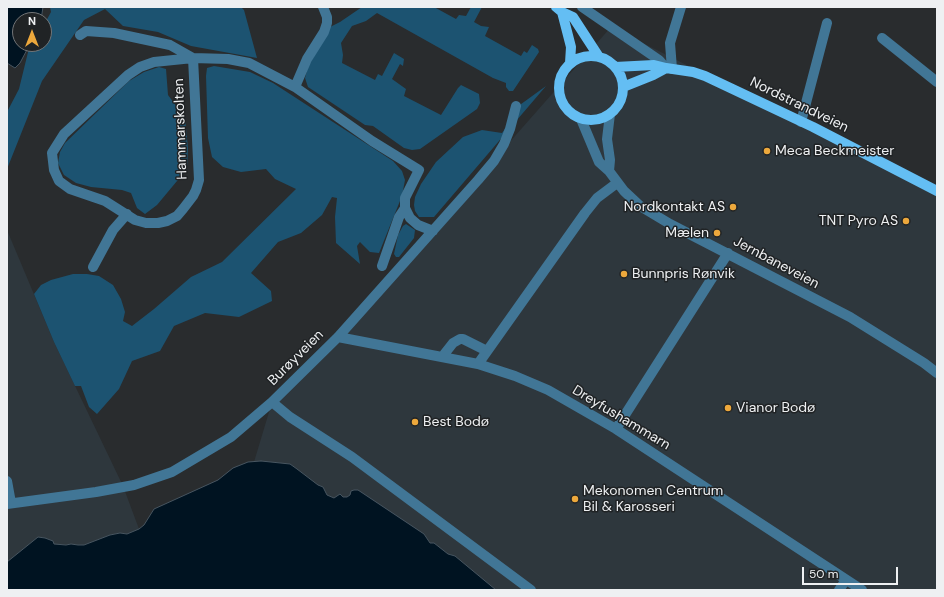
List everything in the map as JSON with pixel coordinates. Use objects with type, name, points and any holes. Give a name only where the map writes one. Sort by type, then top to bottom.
[{"type":"main road","points":[[559,10],[573,17],[599,57]]},
{"type":"main road","points":[[559,10],[571,47],[570,63]]},
{"type":"main road","points":[[584,56],[599,57],[615,67],[621,77],[623,87],[620,101],[610,114],[595,120],[581,118],[567,110],[561,101],[559,86],[562,73],[570,63],[584,56]]},
{"type":"main road","name":"Nordstrandveien","points":[[615,67],[654,65],[693,72],[706,76],[802,122],[937,191]]},
{"type":"main road","points":[[623,87],[669,68]]},
{"type":"street","points":[[295,87],[307,59],[324,32],[327,17],[323,7]]},
{"type":"street","points":[[582,7],[669,68]]},
{"type":"street","points":[[669,68],[670,43],[681,7]]},
{"type":"street","points":[[802,122],[827,23]]},
{"type":"street","points":[[80,35],[86,31],[114,33],[170,45],[193,58]]},
{"type":"street","points":[[882,38],[937,82]]},
{"type":"street","name":"Hammarskolten","points":[[193,58],[199,180],[196,190],[183,209],[176,216],[167,221],[146,223],[135,220],[105,201],[70,189],[59,181],[54,170],[52,153],[64,134],[128,75],[140,67],[154,62],[193,58],[228,59],[249,63],[295,87],[372,141],[419,170],[405,198],[405,208]]},
{"type":"street","name":"Burøyveien","points":[[9,504],[96,492],[134,485],[172,472],[231,437],[272,402],[338,337],[433,231],[497,156],[510,130],[516,106]]},
{"type":"street","points":[[609,171],[610,160],[607,139],[610,114]]},
{"type":"street","name":"Jernbaneveien","points":[[581,118],[599,162],[609,171],[630,198],[648,212],[850,317],[937,373]]},
{"type":"street","points":[[478,364],[585,213],[597,198],[617,183]]},
{"type":"street","points":[[382,266],[399,217],[405,208],[410,218],[418,225],[433,231]]},
{"type":"street","points":[[93,267],[113,230],[127,214]]},
{"type":"street","points":[[616,429],[728,253]]},
{"type":"street","name":"Dreyfushammarn","points":[[338,337],[478,364],[515,376],[548,390],[616,429],[862,590]]},
{"type":"street","points":[[442,356],[453,343],[460,339],[463,339],[487,351]]},
{"type":"street","points":[[272,402],[290,417],[352,457],[531,590]]},
{"type":"street","points":[[7,481],[9,504]]},
{"type":"street","points":[[839,590],[846,580]]},
{"type":"shaded area","points":[[7,7],[43,7],[42,12],[12,12],[12,52],[26,52],[20,63],[15,68],[7,63]]},
{"type":"shaded area","points":[[50,7],[241,7],[244,10],[257,58],[191,46],[158,32],[123,26],[105,9],[84,20],[42,81],[7,169],[7,112],[19,89],[28,52],[52,52]]},
{"type":"shaded area","points":[[362,7],[434,7],[456,19],[459,15],[466,16],[471,7],[482,7],[474,22],[481,26],[489,27],[485,36],[521,56],[524,51],[527,53],[532,45],[538,49],[539,52],[513,91],[509,91],[506,87],[506,83],[493,78],[377,13],[366,21],[352,26],[341,43],[343,55],[342,63],[375,80],[378,74],[382,76],[394,53],[404,59],[403,66],[400,64],[392,79],[406,89],[404,96],[441,115],[461,85],[479,94],[480,103],[477,109],[420,149],[412,150],[404,148],[373,126],[365,125],[308,87],[305,78],[308,67],[330,27]]},
{"type":"shaded area","points":[[611,27],[937,191],[937,590],[496,590],[455,556],[448,554],[434,543],[430,543],[424,534],[415,529],[350,495],[347,497],[334,498],[327,495],[323,487],[318,485],[290,464],[254,462],[272,402],[338,337]]},
{"type":"shaded area","points":[[214,66],[250,72],[273,83],[393,161],[402,171],[405,180],[402,196],[379,253],[370,252],[360,242],[357,246],[360,264],[336,243],[335,217],[337,198],[332,197],[322,215],[301,233],[278,242],[251,273],[271,291],[272,301],[239,317],[205,313],[174,326],[160,351],[132,361],[119,389],[97,414],[89,407],[81,386],[75,386],[54,342],[34,294],[41,285],[51,280],[73,274],[99,276],[113,285],[121,299],[125,312],[123,321],[132,326],[191,277],[222,262],[296,189],[275,179],[266,169],[241,172],[223,167],[212,157],[208,138],[206,76],[207,68]]},
{"type":"shaded area","points":[[159,67],[166,69],[168,95],[185,118],[188,148],[187,169],[157,205],[145,214],[137,208],[131,193],[122,190],[91,187],[76,183],[64,175],[58,163],[60,152],[65,143],[129,81],[144,72]]},
{"type":"shaded area","points":[[546,86],[434,217],[419,217],[415,211],[415,197],[421,184],[436,162],[463,137],[482,130],[502,133],[514,116],[517,107]]},
{"type":"shaded area","points":[[406,224],[415,230],[414,238],[399,257],[396,257],[394,254],[398,235],[403,226]]},
{"type":"shaded area","points":[[7,230],[54,342],[123,486],[139,529],[127,534],[120,533],[110,535],[84,545],[54,544],[53,541],[38,537],[7,562]]},
{"type":"shaded area","points":[[261,461],[290,464],[318,485],[323,487],[327,495],[334,498],[340,494],[343,497],[347,497],[350,495],[351,491],[358,490],[424,534],[430,543],[434,543],[448,554],[455,556],[496,590],[7,590],[7,562],[38,537],[53,541],[54,544],[84,545],[110,535],[120,533],[127,534],[144,525],[154,509],[218,480],[233,468],[248,462]]},
{"type":"place","name":"Meca Beckmeister","points":[[767,151]]},
{"type":"place","name":"Nordkontakt AS","points":[[733,207]]},
{"type":"place","name":"TNT Pyro AS","points":[[906,221]]},
{"type":"place","name":"Mælen","points":[[717,233]]},
{"type":"place","name":"Bunnpris Rønvik","points":[[624,274]]},
{"type":"place","name":"Vianor Bodø","points":[[728,408]]},
{"type":"place","name":"Best Bodø","points":[[415,422]]},
{"type":"place","name":"Mekonomen Centrum Bil & Karosseri","points":[[575,499]]}]
